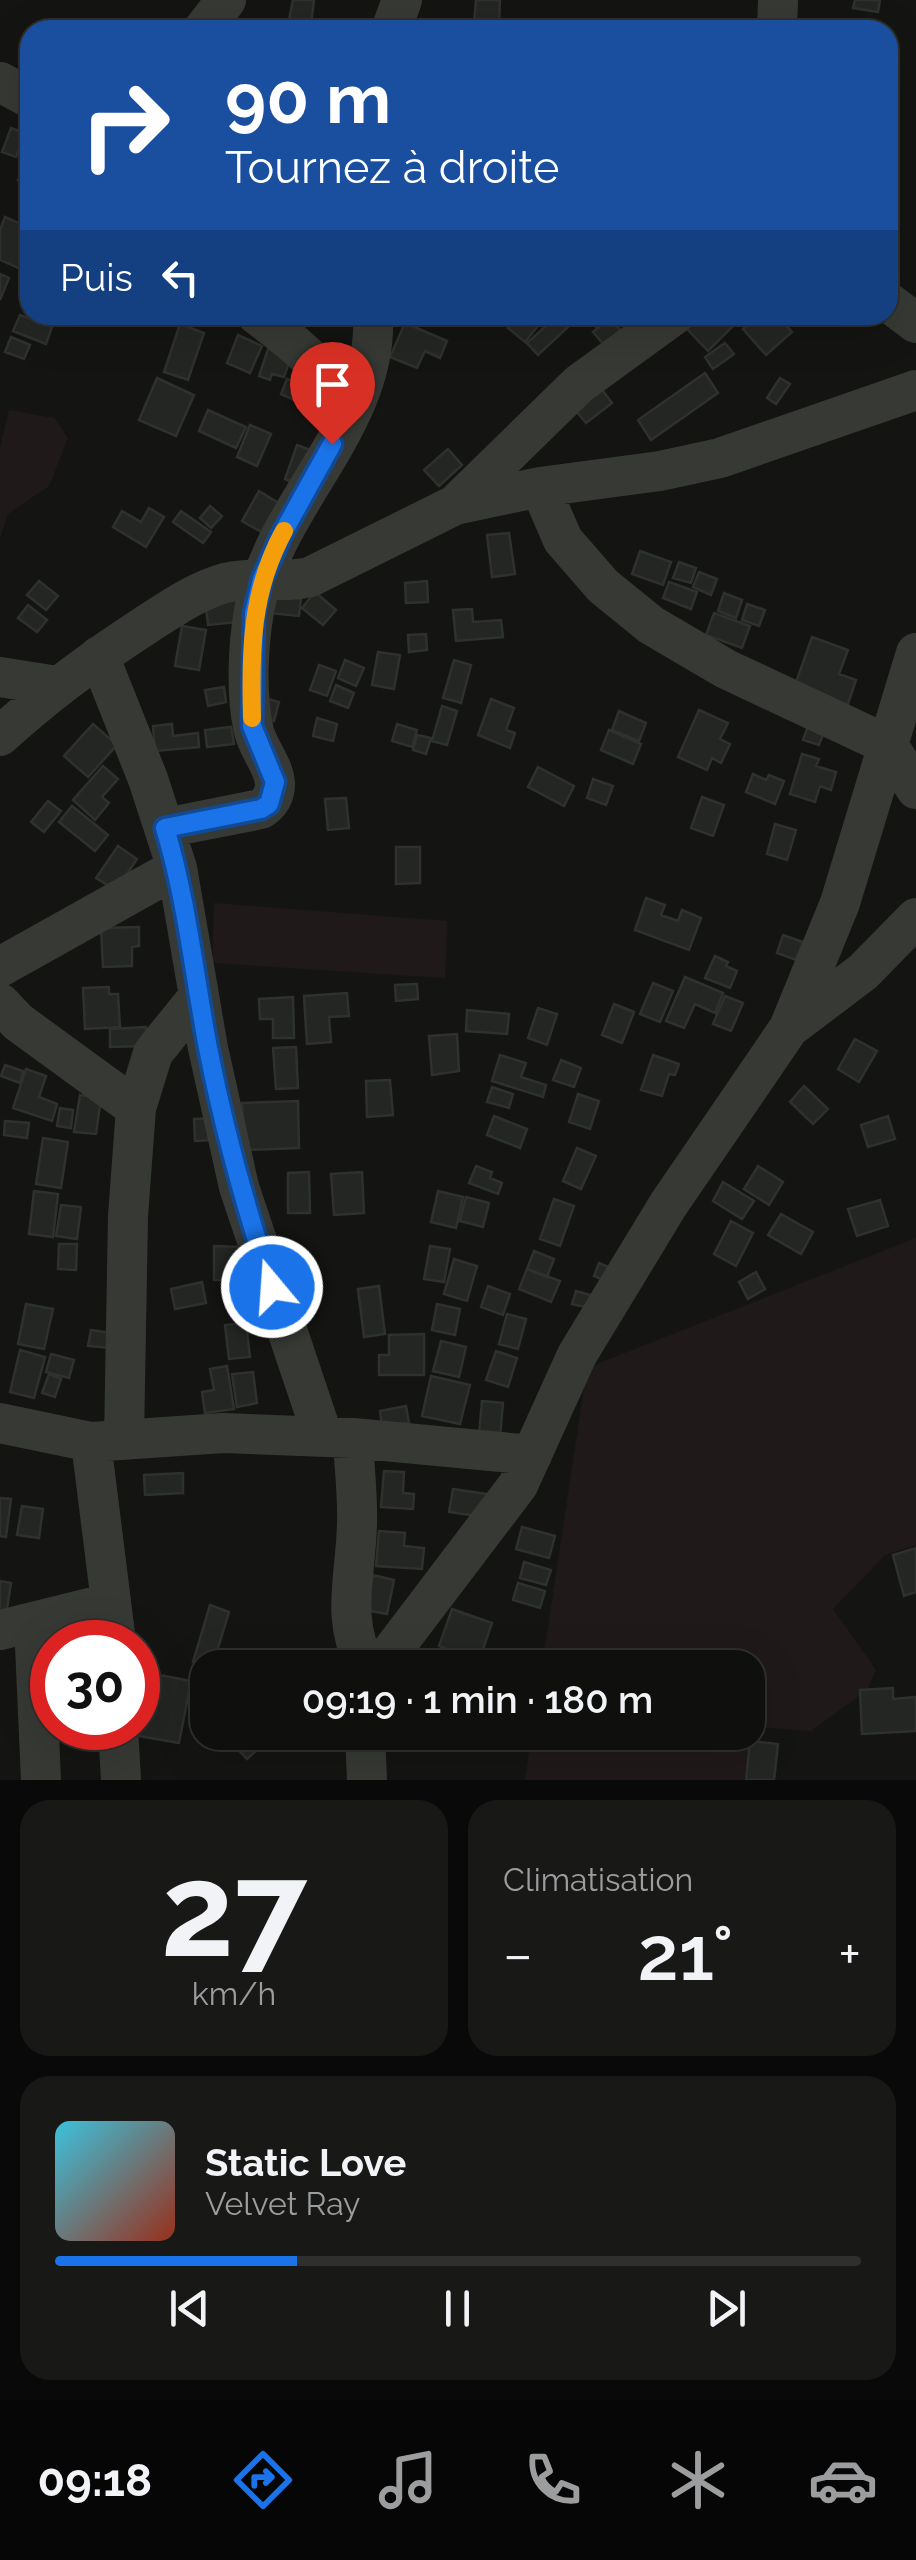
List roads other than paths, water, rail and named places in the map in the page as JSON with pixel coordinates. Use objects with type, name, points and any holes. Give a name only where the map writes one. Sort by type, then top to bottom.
[{"type":"street","points":[[211,20],[226,0]]},
{"type":"street","points":[[271,325],[332,383],[347,417]]},
{"type":"street","points":[[165,828],[261,809],[272,798],[273,773],[257,742],[252,714],[254,613],[262,579],[281,536],[368,374],[372,325]]},
{"type":"street","points":[[455,505],[580,384],[660,325]]},
{"type":"street","points":[[0,736],[57,686],[204,590],[231,582],[310,577],[455,505],[540,487],[660,472],[720,458],[916,390]]},
{"type":"street","points":[[540,487],[563,540],[604,586],[651,626],[726,669],[888,745],[916,789]]},
{"type":"street","points":[[394,1650],[518,1485],[587,1338],[668,1205],[789,1028],[840,903],[916,653]]},
{"type":"street","points":[[99,656],[177,868],[239,1187],[338,1438],[358,1524],[351,1626],[357,1650]]},
{"type":"street","points":[[0,677],[57,686]]},
{"type":"street","points":[[0,967],[177,868]]},
{"type":"street","points":[[789,1028],[863,972],[916,918]]},
{"type":"street","points":[[113,1620],[108,1441],[136,1108],[153,1053],[200,996]]},
{"type":"street","points":[[0,1003],[18,1022],[136,1108]]},
{"type":"street","points":[[0,1424],[108,1441],[223,1434],[338,1438],[532,1455]]},
{"type":"street","points":[[40,1780],[17,1627],[110,1603]]},
{"type":"street","points":[[119,1750],[121,1780]]},
{"type":"street","points":[[365,1750],[366,1780]]}]
